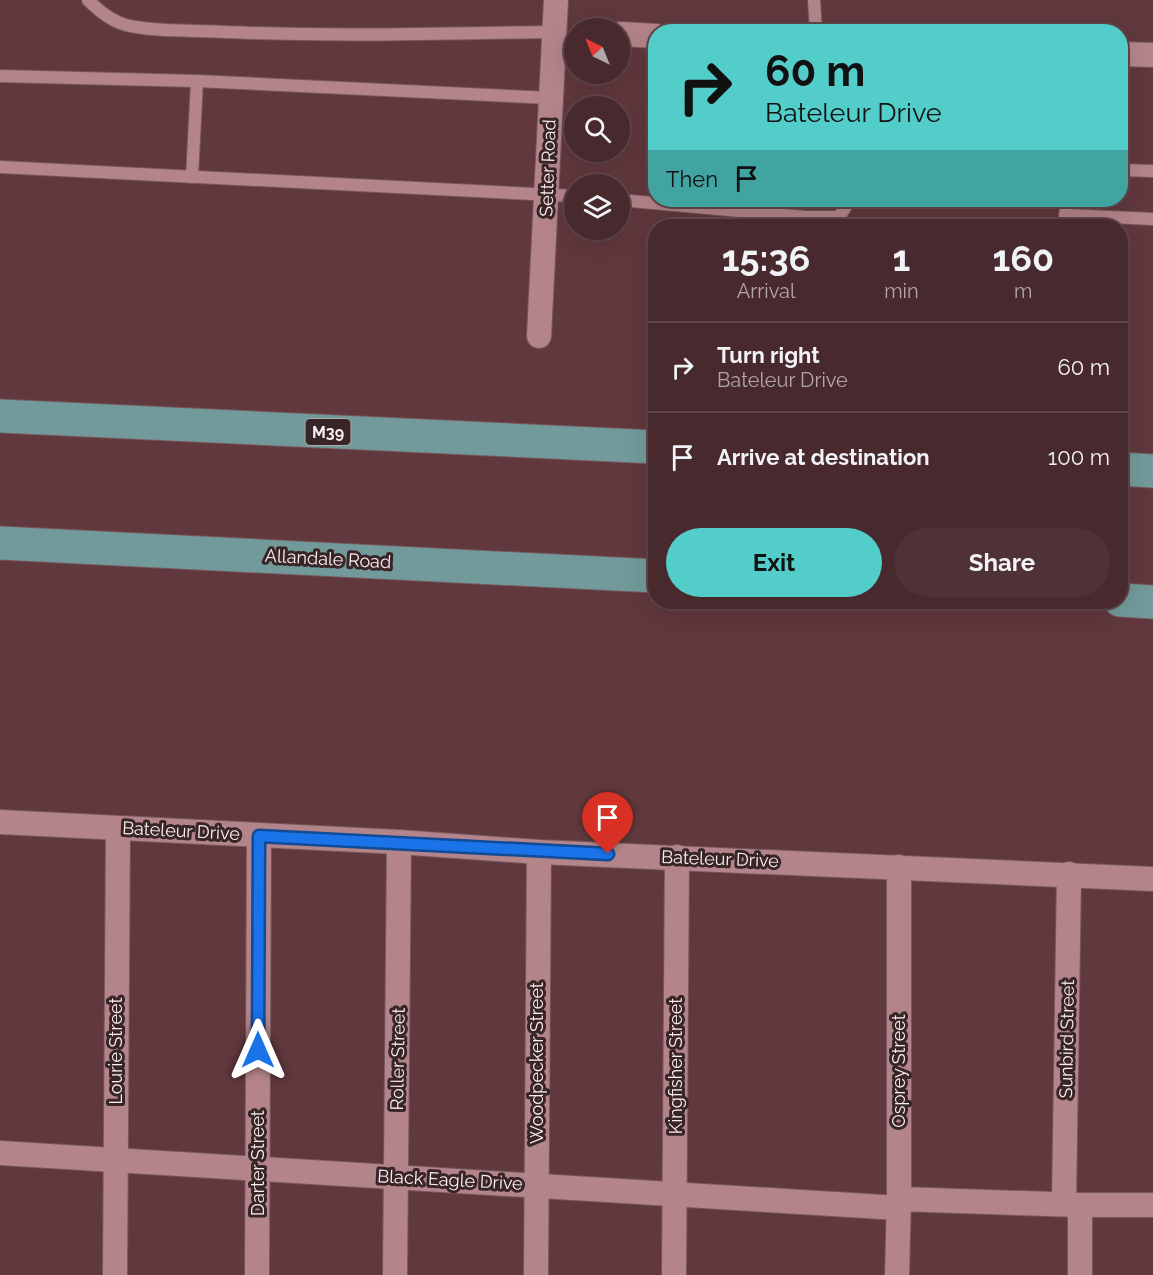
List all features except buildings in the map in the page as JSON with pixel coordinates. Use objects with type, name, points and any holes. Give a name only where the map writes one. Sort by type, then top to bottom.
[{"type":"main road","name":"M39","points":[[0,416],[648,447]]},
{"type":"main road","points":[[1128,469],[1153,471]]},
{"type":"main road","name":"Allandale Road","points":[[0,543],[648,576]]},
{"type":"main road","points":[[1128,600],[1153,602]]},
{"type":"street","name":"Setter Road","points":[[556,0],[564,29]]},
{"type":"street","points":[[630,35],[648,36]]},
{"type":"street","name":"Setter Road","points":[[539,336],[548,194],[550,99],[564,37]]},
{"type":"street","points":[[1128,54],[1153,55]]},
{"type":"street","name":"Bateleur Drive","points":[[0,822],[399,842],[539,852],[1153,879]]},
{"type":"street","name":"Lourie Street","points":[[115,1275],[118,828]]},
{"type":"street","name":"Darter Street","points":[[257,1275],[259,836]]},
{"type":"street","name":"Roller Street","points":[[395,1275],[399,842]]},
{"type":"street","name":"Woodpecker Street","points":[[536,1275],[539,852]]},
{"type":"street","name":"Kingfisher Street","points":[[674,1275],[677,857]]},
{"type":"street","name":"Osprey Street","points":[[897,1275],[899,867]]},
{"type":"street","name":"Sunbird Street","points":[[1069,874],[1072,1204],[1080,1275]]},
{"type":"street","name":"Black Eagle Drive","points":[[0,1152],[675,1193],[899,1203],[1153,1205]]},
{"type":"lane","points":[[88,0],[111,20],[151,28],[345,35],[564,33]]},
{"type":"lane","points":[[814,0],[816,24]]},
{"type":"lane","points":[[0,76],[197,81],[550,99]]},
{"type":"lane","points":[[192,177],[197,81]]},
{"type":"lane","points":[[0,167],[564,195]]},
{"type":"lane","points":[[1128,170],[1153,171]]},
{"type":"lane","points":[[630,201],[648,203]]},
{"type":"lane","points":[[679,207],[781,219]]},
{"type":"lane","points":[[826,219],[839,217],[845,207]]},
{"type":"lane","points":[[1128,220],[1153,219]]},
{"type":"route","points":[[258,1050],[259,836],[608,854]]}]
